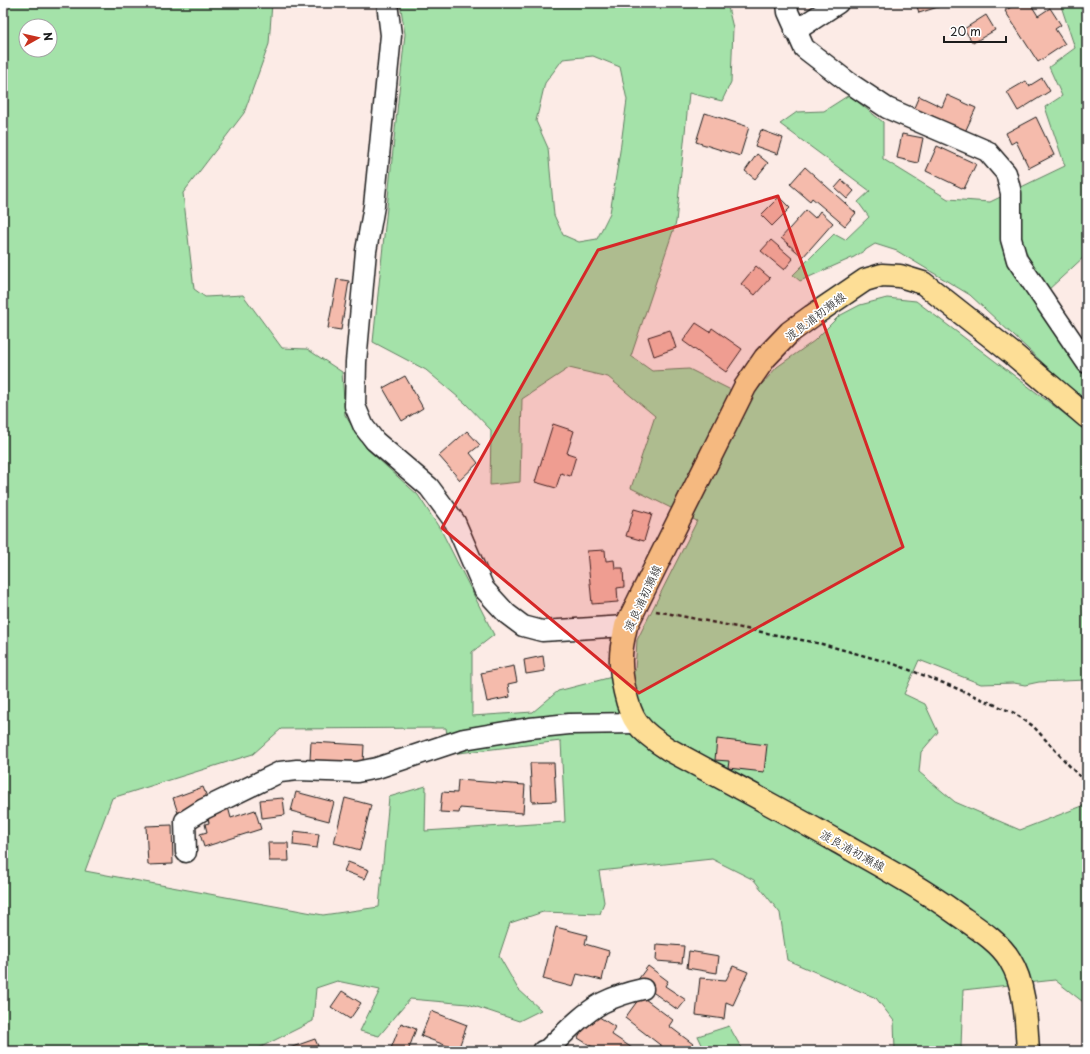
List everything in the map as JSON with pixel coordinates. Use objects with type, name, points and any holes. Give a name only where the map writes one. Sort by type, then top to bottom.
[{"type":"main road","name":"渡良浦初瀬線","points":[[1028,1051],[1025,1009],[1019,980],[1010,959],[989,937],[939,901],[890,871],[787,813],[668,749],[650,737],[637,723],[630,708],[621,674],[621,656],[631,618],[745,387],[765,358],[790,332],[865,280],[882,275],[900,276],[923,283],[1014,354],[1087,417]]},
{"type":"street","points":[[387,3],[391,35],[374,206],[366,251],[356,362],[355,406],[364,427],[375,441],[429,487],[455,522],[484,589],[507,614],[523,626],[542,631],[631,618]]},
{"type":"street","points":[[786,3],[795,31],[804,48],[848,82],[887,108],[987,152],[1006,172],[1011,193],[1012,239],[1017,260],[1087,363]]},
{"type":"street","points":[[795,31],[838,3]]},
{"type":"street","points":[[186,852],[185,821],[204,808],[280,772],[297,770],[357,772],[377,768],[472,738],[530,728],[562,725],[637,723]]},
{"type":"street","points":[[543,1051],[547,1050],[589,1012],[603,1003],[629,992],[643,989]]},
{"type":"path","points":[[631,618],[822,644],[894,664],[982,698],[1014,714],[1033,726],[1077,774],[1087,781]]},
{"type":"highlighted area","points":[[778,196],[903,547],[639,693],[442,528],[598,250]]},
{"type":"green space","points":[[3,3],[272,3],[269,44],[244,113],[183,193],[194,289],[205,297],[243,295],[282,348],[307,349],[342,372],[345,415],[366,448],[418,495],[442,532],[494,635],[472,652],[472,716],[533,712],[558,691],[635,671],[637,640],[697,521],[631,488],[655,416],[608,377],[569,368],[522,399],[520,482],[490,485],[491,430],[465,403],[426,370],[373,342],[405,34],[400,3],[727,3],[733,28],[731,82],[722,101],[689,93],[676,222],[631,356],[652,371],[689,369],[749,399],[777,367],[814,341],[839,316],[860,305],[887,298],[916,301],[1087,431],[1087,680],[1039,682],[1025,685],[1014,683],[981,684],[919,660],[904,694],[925,704],[938,732],[921,752],[919,772],[955,802],[1020,830],[1085,805],[1087,806],[1087,1005],[1055,980],[963,990],[961,1047],[977,1051],[895,1051],[894,1021],[876,998],[787,960],[780,913],[754,880],[712,859],[599,871],[604,902],[600,914],[543,912],[510,923],[499,956],[518,989],[541,1010],[519,1021],[468,1004],[410,999],[379,1036],[360,1031],[380,990],[337,981],[316,988],[313,1021],[253,1051],[3,1051]],"holes":[[[593,56],[620,67],[627,100],[610,213],[597,239],[579,242],[563,235],[554,215],[548,148],[536,121],[545,83],[563,59]],[[446,728],[450,754],[561,741],[565,822],[425,831],[426,786],[389,797],[379,907],[323,915],[85,871],[112,798],[253,754],[281,729]]]},
{"type":"green space","points":[[1060,3],[1087,3],[1087,254],[1047,291],[1072,353],[1087,378],[1087,404],[970,295],[897,251],[875,244],[854,257],[800,281],[793,275],[834,234],[845,240],[869,217],[858,202],[870,191],[780,124],[797,112],[824,111],[849,95],[883,122],[883,159],[948,199],[990,202],[1065,166],[1045,107],[1062,96],[1049,67],[1075,48]]},
{"type":"green space","points":[[729,1026],[743,1051],[705,1051],[698,1036]]},
{"type":"building","points":[[916,3],[940,3],[941,6],[919,13]]},
{"type":"building","points":[[1017,3],[1030,3],[1038,16],[1050,8],[1061,25],[1055,29],[1065,44],[1038,62],[1005,11]]},
{"type":"building","points":[[986,15],[995,30],[973,43],[964,29]]},
{"type":"building","points":[[1042,78],[1050,91],[1018,111],[1007,92],[1026,81],[1029,86]]},
{"type":"building","points":[[947,95],[976,108],[964,134],[913,110],[919,96],[942,107]]},
{"type":"building","points":[[705,113],[749,127],[740,156],[696,142]]},
{"type":"building","points":[[1036,117],[1054,155],[1029,168],[1016,141],[1011,144],[1006,133]]},
{"type":"building","points":[[761,130],[783,138],[778,154],[755,146]]},
{"type":"building","points":[[902,134],[923,138],[918,163],[897,158]]},
{"type":"building","points":[[937,146],[976,164],[964,189],[926,171]]},
{"type":"building","points":[[757,154],[768,163],[755,179],[745,171]]},
{"type":"building","points":[[805,167],[856,213],[845,226],[812,198],[810,201],[790,184]]},
{"type":"building","points":[[842,180],[854,191],[847,199],[835,188]]},
{"type":"building","points":[[779,197],[790,208],[772,226],[761,215]]},
{"type":"building","points":[[806,210],[815,218],[820,211],[833,223],[803,257],[781,238]]},
{"type":"building","points":[[771,240],[793,259],[784,270],[761,251]]},
{"type":"building","points":[[756,266],[770,278],[755,295],[741,284]]},
{"type":"building","points":[[337,279],[349,281],[341,330],[328,328]]},
{"type":"building","points":[[696,323],[710,332],[712,328],[742,349],[726,372],[683,341]]},
{"type":"building","points":[[670,330],[676,348],[654,356],[648,337]]},
{"type":"building","points":[[405,376],[423,408],[402,421],[383,388]]},
{"type":"building","points":[[553,424],[574,431],[567,453],[576,456],[570,476],[561,473],[556,488],[535,482]]},
{"type":"building","points":[[467,431],[480,445],[470,453],[478,463],[460,480],[439,456]]},
{"type":"building","points":[[634,509],[652,514],[644,541],[626,536]]},
{"type":"building","points":[[605,550],[606,561],[614,560],[615,568],[623,568],[624,587],[617,588],[618,602],[592,604],[587,551]]},
{"type":"building","points":[[543,656],[545,671],[526,674],[524,660]]},
{"type":"building","points":[[514,666],[517,682],[508,684],[510,697],[487,702],[481,673]]},
{"type":"building","points":[[717,739],[767,745],[764,772],[728,768],[729,761],[715,760]]},
{"type":"building","points":[[311,742],[364,745],[363,763],[310,760]]},
{"type":"building","points":[[530,763],[554,763],[556,801],[532,802]]},
{"type":"building","points":[[458,780],[525,785],[523,813],[460,808],[459,813],[440,812],[442,792],[457,793]]},
{"type":"building","points":[[203,787],[209,802],[178,813],[173,798]]},
{"type":"building","points":[[296,792],[334,802],[329,821],[291,811]]},
{"type":"building","points":[[283,798],[285,815],[262,818],[260,800]]},
{"type":"building","points":[[345,798],[371,805],[360,850],[334,843]]},
{"type":"building","points":[[228,807],[231,818],[255,810],[261,829],[204,847],[200,834],[207,832],[205,824],[209,823],[207,814]]},
{"type":"building","points":[[172,825],[173,864],[148,865],[146,826]]},
{"type":"building","points":[[294,831],[319,834],[317,848],[293,845]]},
{"type":"building","points":[[268,843],[288,843],[289,861],[269,861]]},
{"type":"building","points":[[348,862],[369,870],[365,879],[344,871]]},
{"type":"building","points":[[556,927],[587,935],[585,944],[609,951],[602,980],[577,974],[573,987],[543,979]]},
{"type":"building","points":[[657,944],[684,946],[682,963],[656,961]]},
{"type":"building","points":[[689,951],[719,956],[717,973],[687,968]]},
{"type":"building","points":[[648,966],[668,981],[665,986],[686,1000],[678,1010],[637,981]]},
{"type":"building","points":[[733,966],[748,972],[733,1005],[726,1002],[724,1019],[696,1015],[700,978],[726,980]]},
{"type":"building","points":[[342,991],[361,1003],[350,1019],[331,1007]]},
{"type":"building","points":[[641,996],[673,1020],[669,1026],[693,1044],[688,1051],[668,1051],[625,1018]]},
{"type":"building","points":[[431,1011],[467,1025],[458,1050],[421,1036]]},
{"type":"building","points":[[593,1013],[615,1027],[611,1034],[632,1048],[630,1051],[599,1051],[578,1038]]},
{"type":"building","points":[[401,1023],[416,1029],[408,1051],[390,1051]]},
{"type":"building","points":[[315,1039],[320,1051],[281,1051]]}]
